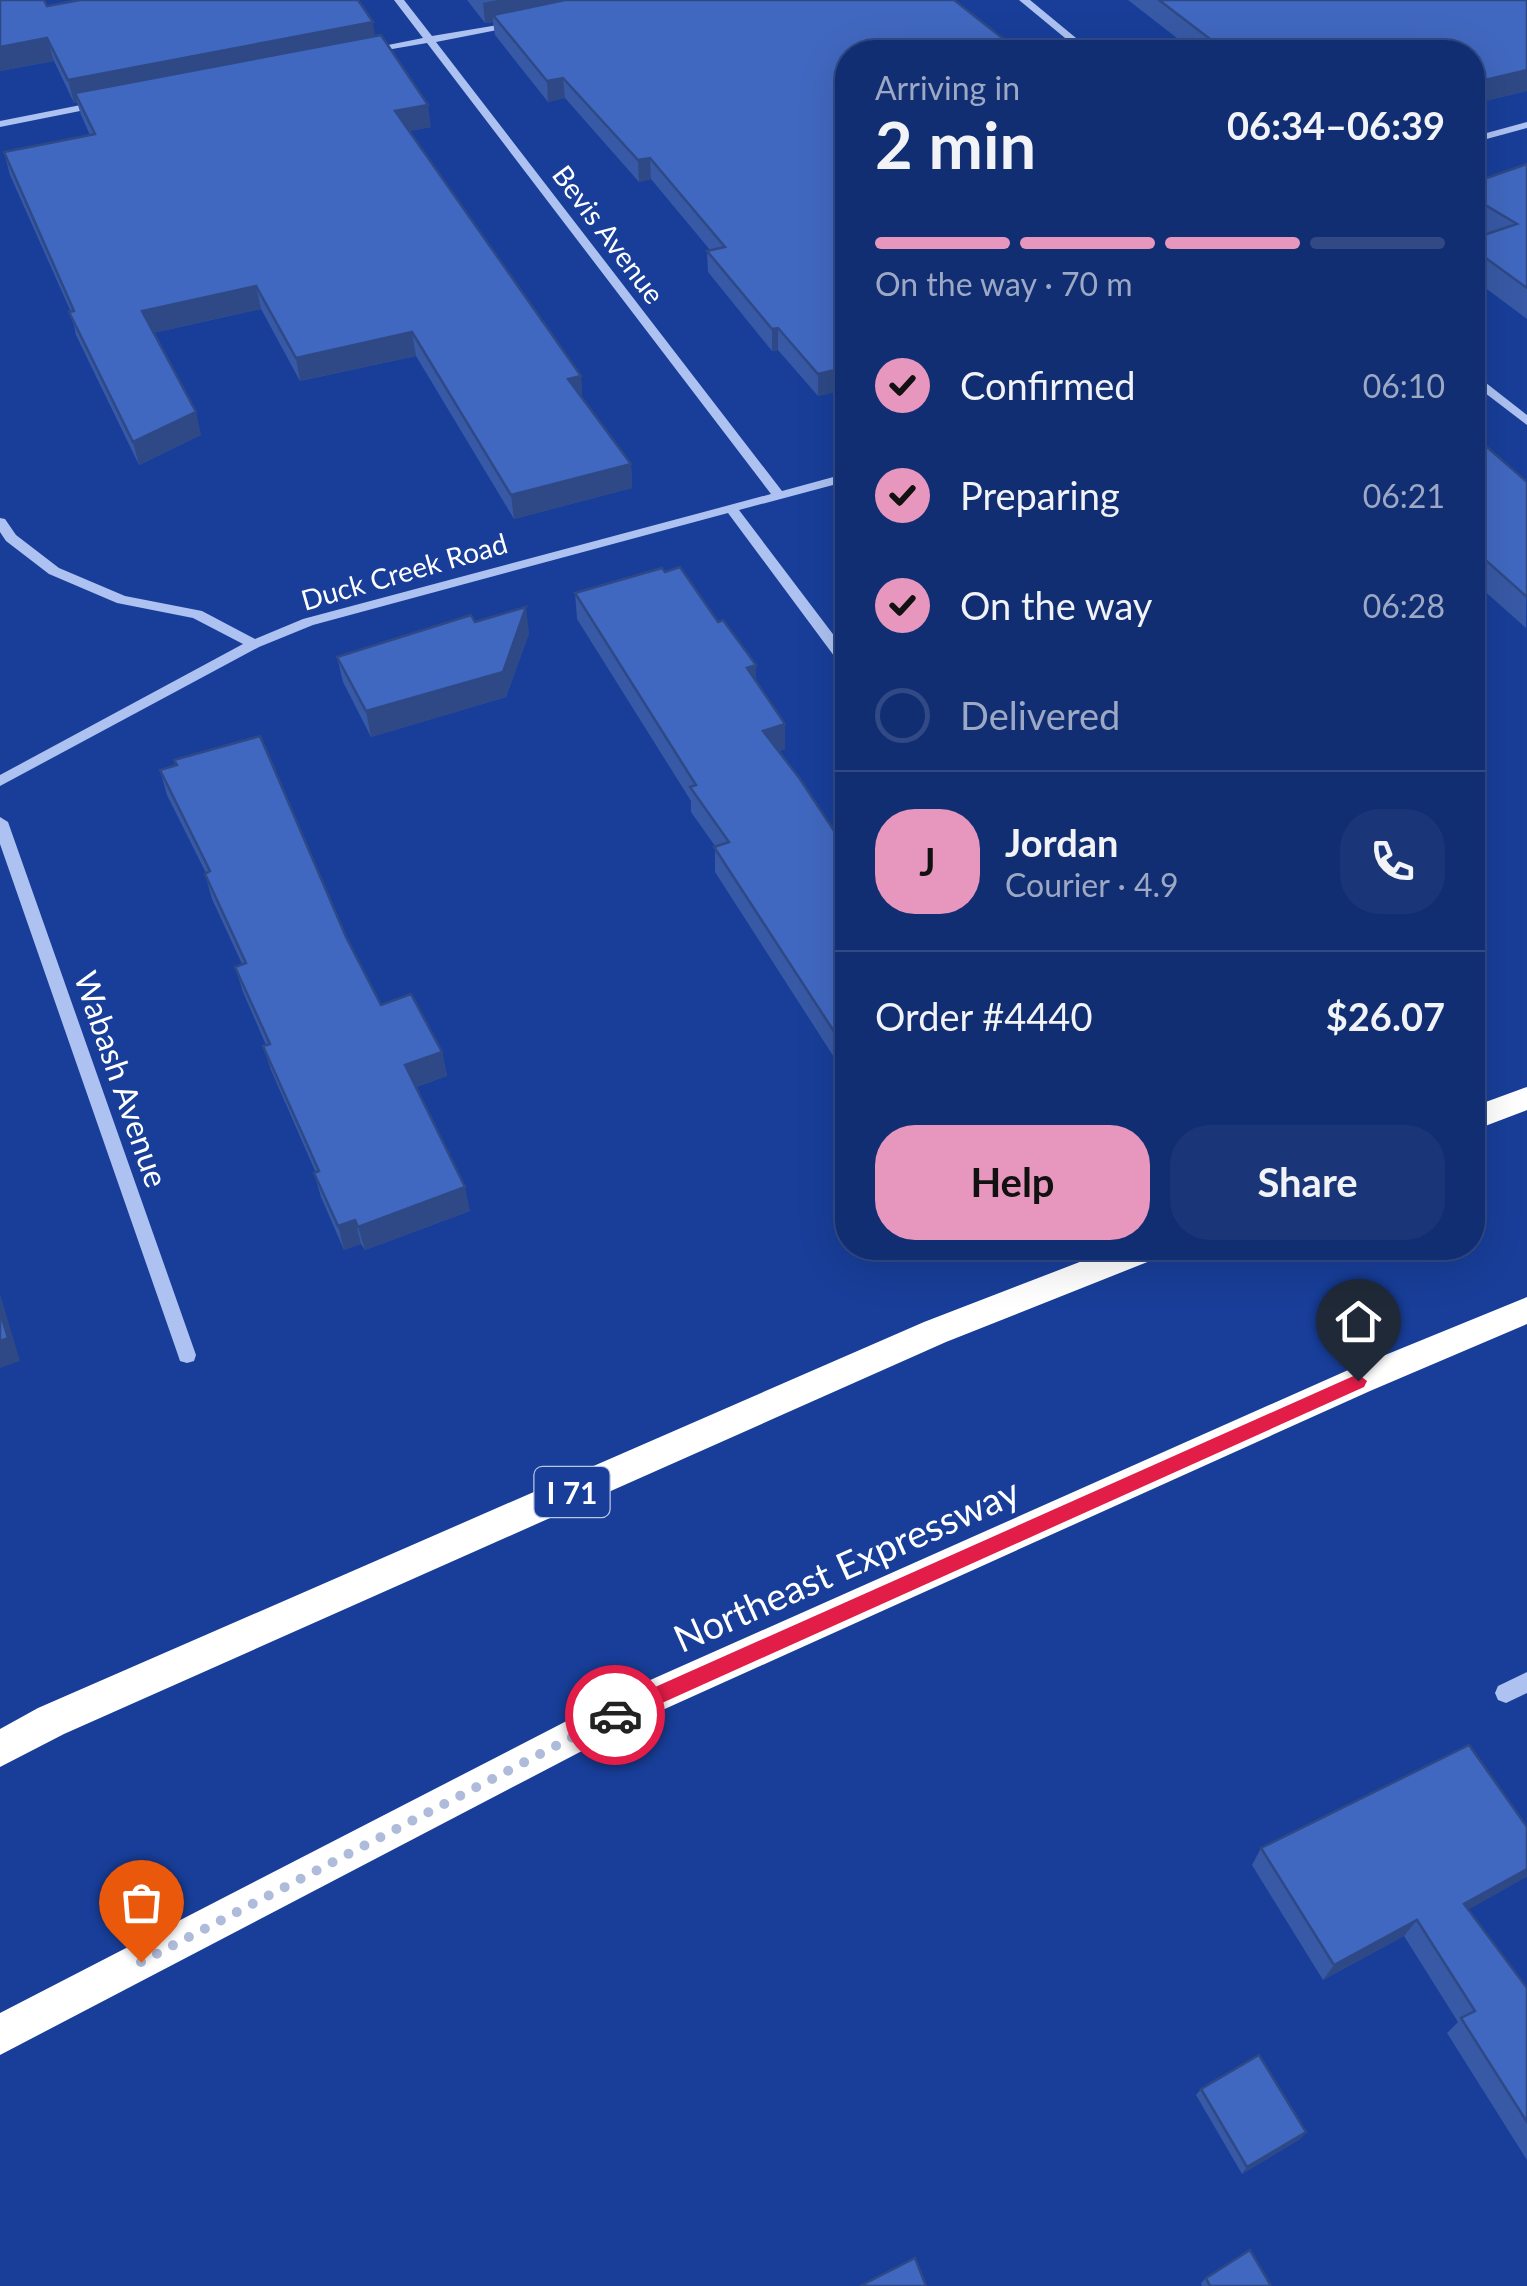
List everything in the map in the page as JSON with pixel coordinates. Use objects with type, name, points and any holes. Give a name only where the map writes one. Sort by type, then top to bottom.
[{"type":"highway","points":[[1485,1115],[1527,1098]]},
{"type":"highway","name":"I 71","points":[[0,1749],[51,1722],[935,1332],[1118,1260]]},
{"type":"highway","name":"Northeast Expressway","points":[[0,2035],[634,1705],[1340,1389],[1527,1310]]},
{"type":"street","name":"Bevis Avenue","points":[[399,0],[780,497]]},
{"type":"street","points":[[1024,0],[1073,40]]},
{"type":"street","points":[[351,56],[526,22]]},
{"type":"street","points":[[0,124],[117,101]]},
{"type":"street","points":[[1485,136],[1527,124]]},
{"type":"street","points":[[1485,387],[1527,421]]},
{"type":"street","name":"Duck Creek Road","points":[[0,781],[254,644],[308,622],[835,481]]},
{"type":"street","points":[[733,511],[835,647]]},
{"type":"street","points":[[0,522],[11,538],[54,571],[122,600],[197,614],[254,644]]},
{"type":"street","name":"Wabash Avenue","points":[[0,822],[187,1355]]},
{"type":"street","points":[[1506,1693],[1527,1682]]},
{"type":"building","points":[[0,0],[44,0],[47,6],[80,0],[358,0],[373,22],[68,80],[47,38],[0,47]]},
{"type":"building","points":[[565,0],[954,0],[1005,40],[835,40],[835,370],[818,374],[778,328],[772,329],[707,251],[725,247],[650,158],[638,160],[563,78],[547,81],[493,15]]},
{"type":"building","points":[[1159,0],[1527,0],[1527,70],[1485,80],[1485,40],[1211,40]]},
{"type":"building","points":[[381,35],[428,105],[395,111],[581,376],[568,379],[631,464],[511,495],[412,332],[296,358],[256,286],[142,311],[196,412],[133,442],[69,312],[74,311],[4,152],[95,134],[75,93]]},
{"type":"building","points":[[1527,164],[1527,288],[1485,257],[1485,235],[1517,224],[1485,205],[1485,179]]},
{"type":"building","points":[[1485,445],[1527,482],[1527,597],[1485,560]]},
{"type":"building","points":[[680,567],[718,622],[723,620],[756,665],[747,668],[785,724],[763,731],[835,832],[835,1033],[714,847],[729,842],[690,787],[696,785],[575,593],[662,568],[665,572]]},
{"type":"building","points":[[526,607],[503,672],[366,711],[337,657],[471,615],[475,622]]},
{"type":"building","points":[[260,736],[346,937],[381,1005],[411,994],[442,1052],[405,1065],[465,1187],[358,1227],[355,1220],[338,1226],[314,1173],[319,1171],[263,1046],[270,1044],[235,967],[246,963],[205,874],[210,871],[160,770],[177,765],[174,760]]},
{"type":"building","points":[[0,1312],[8,1338],[0,1341]]},
{"type":"building","points":[[1469,1745],[1527,1827],[1527,1869],[1464,1904],[1527,1988],[1527,2122],[1461,2018],[1475,2011],[1417,1920],[1334,1965],[1261,1848]]},
{"type":"building","points":[[1259,2055],[1306,2132],[1247,2167],[1201,2089]]},
{"type":"building","points":[[1250,2250],[1271,2286],[1210,2286],[1206,2278]]},
{"type":"building","points":[[915,2258],[926,2286],[860,2286]]},
{"type":"way so far","points":[[141,1962],[615,1715]]},
{"type":"route","points":[[615,1715],[1358,1381]]}]
